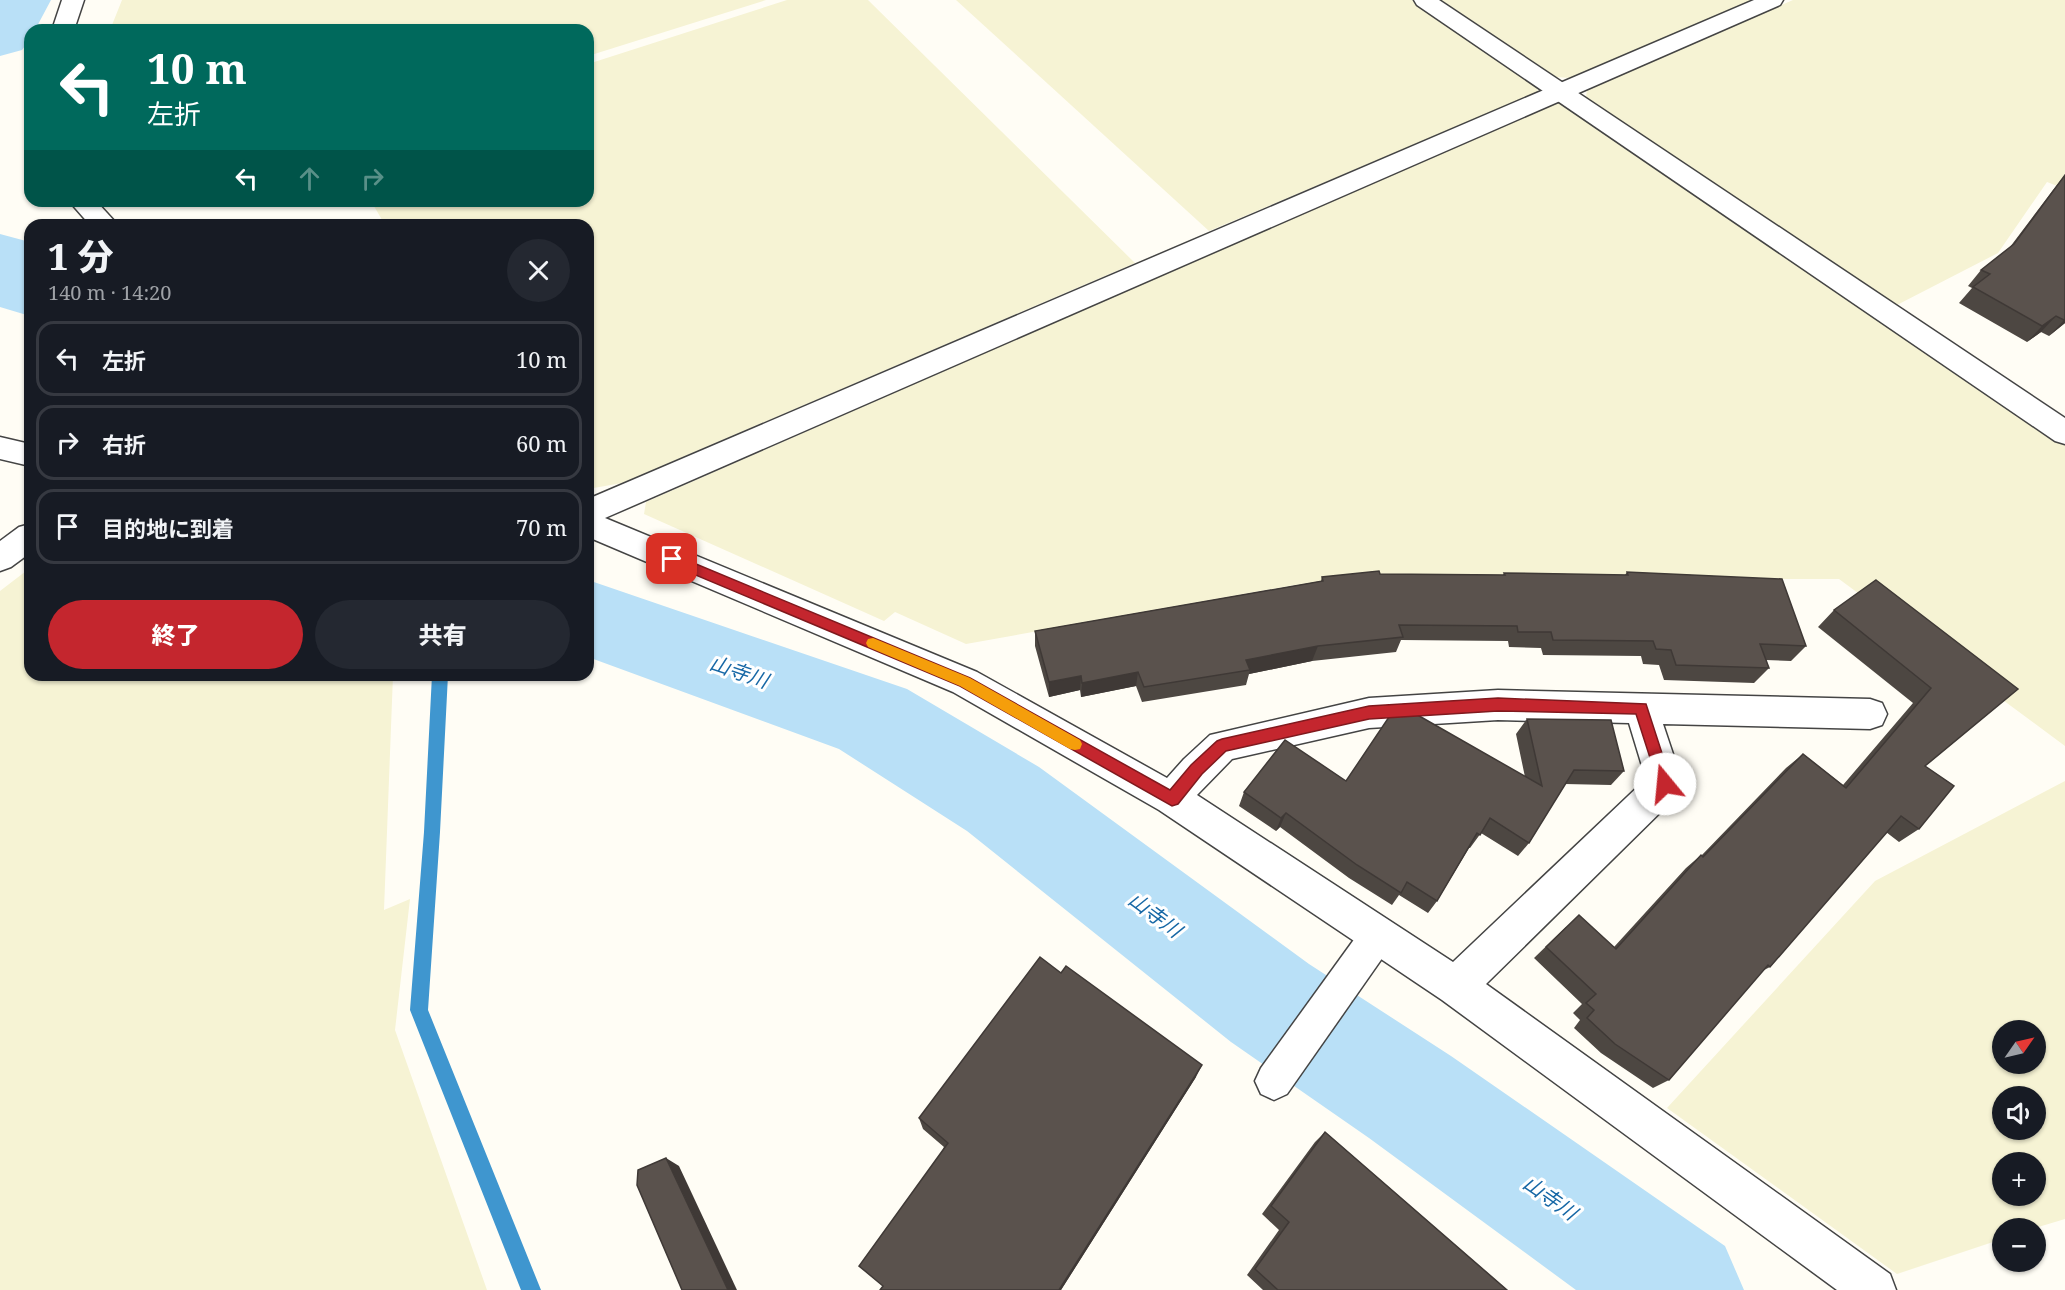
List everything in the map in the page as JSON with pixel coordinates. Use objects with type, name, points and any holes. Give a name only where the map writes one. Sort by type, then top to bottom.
[{"type":"street","points":[[65,24],[73,0]]},
{"type":"street","points":[[1425,0],[2065,433]]},
{"type":"street","points":[[594,509],[1772,0]]},
{"type":"street","points":[[88,207],[99,219]]},
{"type":"street","points":[[0,448],[24,454]]},
{"type":"street","points":[[594,527],[965,682],[1172,799],[1456,986],[1874,1290]]},
{"type":"street","points":[[0,558],[24,540]]},
{"type":"street","points":[[1172,799],[1196,770],[1222,746],[1369,712],[1498,705],[1870,714]]},
{"type":"street","points":[[1456,986],[1665,784],[1641,708]]},
{"type":"lane","points":[[1274,1081],[1378,935]]},
{"type":"shaded area","points":[[122,0],[766,0],[594,54],[594,24],[112,24]]},
{"type":"shaded area","points":[[787,0],[868,0],[1135,263],[622,483],[594,488],[594,219],[382,219],[374,207],[594,207],[594,62]]},
{"type":"shaded area","points":[[956,0],[1412,0],[1536,84],[1538,92],[1209,231]]},
{"type":"shaded area","points":[[1441,0],[1753,0],[1571,78],[1556,77]]},
{"type":"shaded area","points":[[1793,0],[2065,0],[2065,189],[2047,182],[1998,253],[1895,306],[1586,98],[1587,89]]},
{"type":"shaded area","points":[[1553,103],[1567,105],[2065,444],[2065,746],[1839,579],[1347,579],[1295,585],[966,644],[895,612],[884,621],[644,514],[646,502]]},
{"type":"shaded area","points":[[24,573],[24,681],[393,681],[384,910],[410,899],[395,1030],[487,1290],[0,1290],[0,591]]},
{"type":"shaded area","points":[[2065,781],[2065,1219],[2046,1225],[2046,1218],[1992,1218],[1992,1242],[1897,1274],[1667,1108],[1875,881]]},
{"type":"building","points":[[2065,175],[2065,319],[2056,316],[2042,326],[1973,287],[1990,274],[1981,270],[2014,244]]},
{"type":"building","points":[[1379,571],[1380,574],[1505,575],[1504,573],[1628,575],[1627,572],[1782,579],[1806,646],[1760,644],[1769,668],[1676,665],[1671,650],[1656,649],[1653,641],[1553,640],[1551,632],[1518,632],[1517,626],[1399,625],[1403,637],[1318,646],[1246,660],[1250,670],[1144,687],[1138,672],[1082,683],[1081,676],[1049,682],[1035,631],[1323,581],[1322,577]]},
{"type":"building","points":[[1876,580],[2018,689],[1925,766],[1954,786],[1919,829],[1901,816],[1669,1080],[1615,1044],[1587,1018],[1594,1010],[1586,1003],[1596,994],[1546,947],[1579,915],[1616,949],[1701,855],[1703,857],[1803,754],[1846,788],[1931,688],[1834,610]]},
{"type":"building","points":[[1414,713],[1542,786],[1527,719],[1611,720],[1624,771],[1574,770],[1529,843],[1490,818],[1480,835],[1477,833],[1437,901],[1407,882],[1401,893],[1357,865],[1286,813],[1281,818],[1244,792],[1285,740],[1346,781],[1391,714]]},
{"type":"building","points":[[1040,957],[1061,973],[1066,966],[1202,1065],[1059,1290],[880,1290],[883,1286],[859,1266],[948,1143],[919,1118]]},
{"type":"building","points":[[1325,1132],[1507,1290],[1278,1290],[1255,1269],[1289,1222],[1271,1206]]},
{"type":"building","points":[[666,1158],[728,1290],[682,1290],[637,1185],[638,1170]]},
{"type":"waterway","name":"山寺川","points":[[0,37],[21,0]]},
{"type":"waterway","name":"山寺川","points":[[0,258],[18,283],[24,287]]},
{"type":"waterway","name":"山寺川","points":[[594,620],[873,719],[1003,799],[1270,1003],[1410,1097],[1681,1290]]},
{"type":"waterway","points":[[440,681],[432,832],[419,1010],[531,1290]]},
{"type":"slow traffic","points":[[873,643],[965,682],[1075,744]]},
{"type":"route","points":[[672,559],[965,682],[1172,799],[1196,770],[1222,746],[1369,712],[1498,705],[1641,708],[1665,784]]}]
